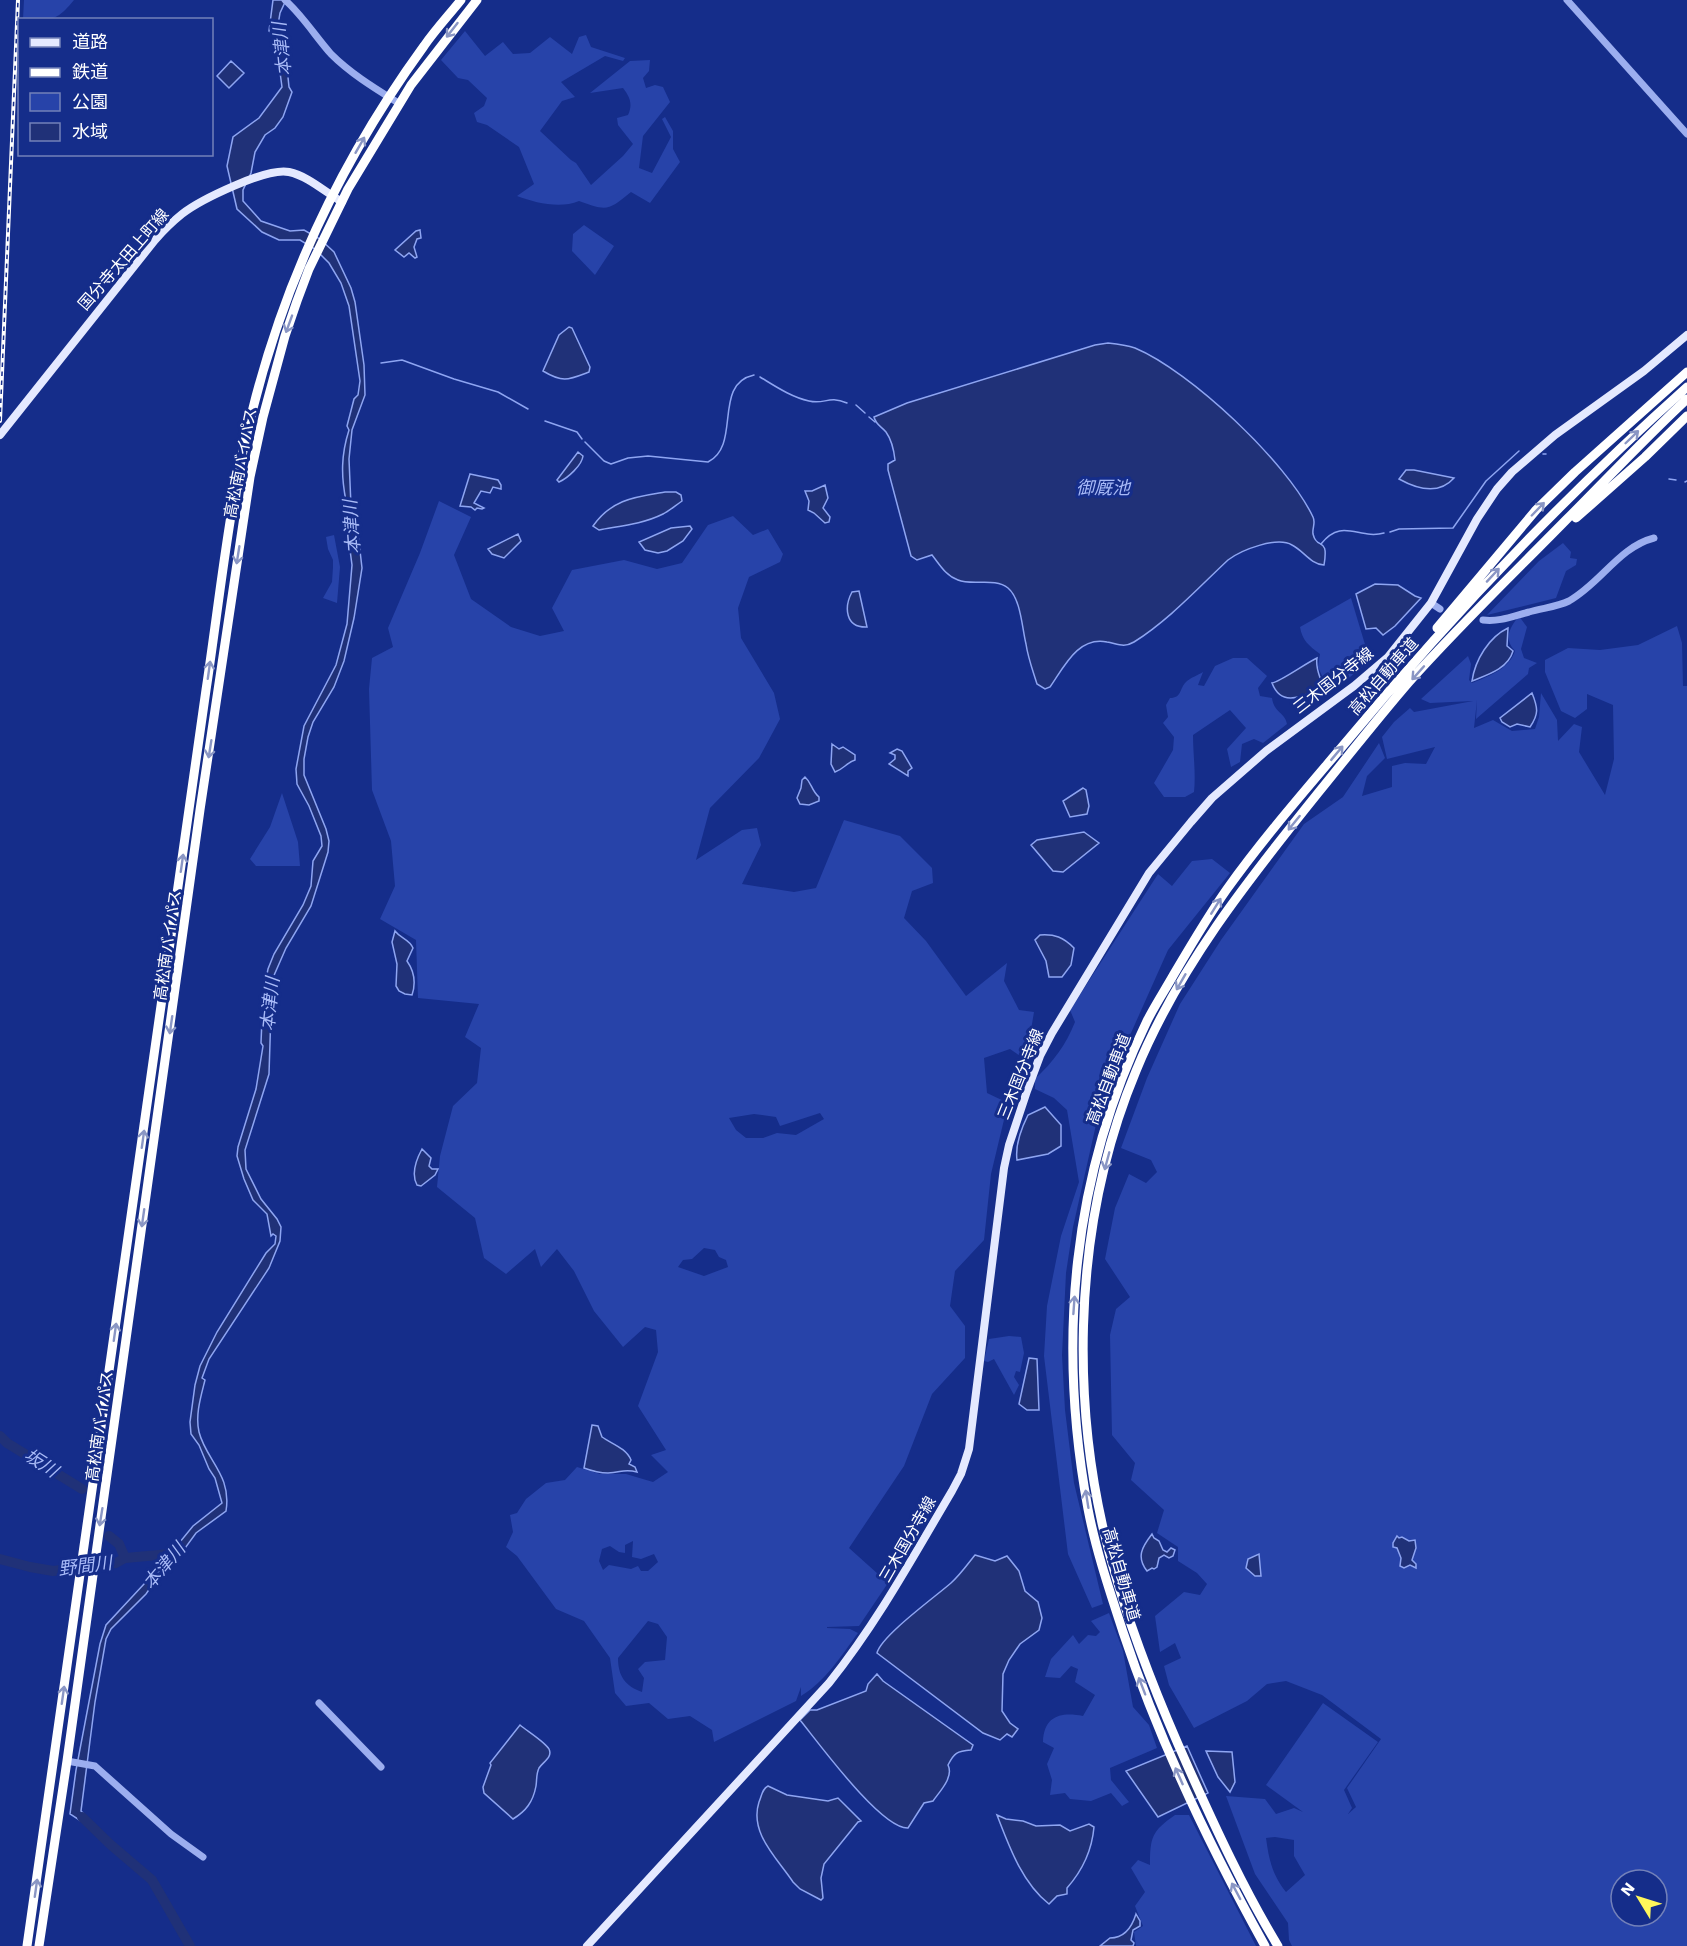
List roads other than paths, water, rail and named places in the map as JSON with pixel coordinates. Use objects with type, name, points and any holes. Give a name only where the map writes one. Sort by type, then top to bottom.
[{"type":"highway","name":"高松南バイパス","points":[[27,1946],[235,492],[261,377],[287,297],[315,229],[331,196],[389,98],[425,44],[462,0]]},
{"type":"highway","name":"高松南バイパス","points":[[39,1946],[72,1762],[93,1574],[200,810],[250,477],[263,417],[285,336],[309,269],[342,202],[364,160],[428,61],[477,0]]},
{"type":"highway","points":[[1367,717],[1446,617],[1536,510],[1687,372]]},
{"type":"highway","name":"高松自動車道","points":[[1264,1944],[1195,1812],[1164,1740],[1134,1664],[1107,1585],[1089,1514],[1078,1449],[1072,1321],[1078,1249],[1090,1176],[1107,1118],[1148,1018],[1225,892],[1262,842],[1448,624],[1513,554],[1604,464],[1687,387]]},
{"type":"highway","name":"高松自動車道","points":[[1278,1946],[1205,1806],[1174,1736],[1117,1582],[1100,1510],[1089,1446],[1083,1370],[1083,1319],[1091,1241],[1102,1177],[1118,1120],[1135,1072],[1158,1023],[1195,957],[1234,899],[1408,684],[1650,433],[1687,399]]},
{"type":"highway","points":[[1524,563],[1645,457],[1687,416]]},
{"type":"main road","name":"国分寺太田上町線","points":[[0,435],[155,240],[183,214],[258,176],[279,170],[292,172],[342,202]]},
{"type":"main road","name":"三木国分寺線","points":[[587,1946],[821,1691],[853,1653],[885,1605],[961,1474],[972,1432],[999,1202],[1011,1136],[1036,1065],[1052,1033],[1149,873],[1212,798],[1266,751],[1370,674],[1388,657],[1431,603],[1482,512],[1512,472],[1555,435],[1644,371],[1687,335]]},
{"type":"street","points":[[285,0],[334,56],[373,88],[400,104]]},
{"type":"street","points":[[1567,0],[1687,134]]},
{"type":"street","points":[[1484,620],[1504,619],[1567,602],[1589,586],[1631,548],[1654,538]]},
{"type":"street","points":[[1431,603],[1440,609]]},
{"type":"street","points":[[319,1703],[381,1767]]},
{"type":"street","points":[[72,1762],[95,1766],[171,1834],[203,1857]]},
{"type":"water","points":[[273,0],[286,0],[278,25],[285,48],[289,87],[292,92],[283,117],[275,128],[265,135],[255,152],[251,173],[243,190],[243,201],[261,221],[290,231],[304,230],[320,239],[334,252],[351,288],[364,365],[365,395],[352,430],[349,459],[351,506],[356,516],[362,568],[344,661],[334,687],[313,722],[304,759],[304,775],[326,829],[329,841],[328,852],[311,906],[286,948],[272,980],[269,1074],[245,1150],[246,1169],[261,1199],[281,1227],[280,1241],[269,1268],[209,1359],[202,1378],[205,1380],[198,1412],[199,1432],[222,1478],[227,1498],[226,1511],[196,1533],[183,1551],[173,1555],[146,1594],[111,1629],[106,1639],[95,1702],[81,1811],[93,1823],[90,1827],[70,1814],[100,1644],[106,1625],[144,1584],[159,1572],[165,1557],[164,1553],[180,1542],[193,1526],[222,1503],[215,1478],[191,1434],[190,1422],[195,1385],[200,1366],[217,1332],[266,1253],[275,1244],[276,1236],[273,1234],[271,1236],[267,1214],[253,1200],[244,1179],[237,1156],[238,1147],[256,1089],[263,1046],[261,1043],[263,995],[268,969],[274,954],[303,905],[311,886],[313,861],[322,846],[321,836],[309,806],[297,784],[296,769],[304,726],[336,665],[347,624],[352,565],[344,505],[346,501],[343,466],[344,448],[349,430],[347,426],[354,399],[358,395],[360,381],[349,306],[341,283],[329,263],[315,249],[300,240],[279,240],[262,232],[237,209],[227,166],[233,137],[259,118],[282,87],[277,50],[273,46],[274,36],[269,31]]},
{"type":"water","points":[[231,61],[244,73],[229,88],[217,76]]},
{"type":"water","points":[[420,230],[421,238],[417,239],[414,247],[417,257],[409,253],[404,257],[395,250],[416,231]]},
{"type":"water","points":[[569,327],[572,328],[590,367],[589,372],[561,379],[543,371],[559,335]]},
{"type":"water","name":"御厩池","points":[[1108,343],[1135,348],[1182,376],[1235,420],[1260,445],[1300,495],[1313,517],[1313,534],[1325,550],[1324,565],[1311,560],[1292,545],[1285,543],[1259,545],[1241,552],[1228,560],[1171,614],[1134,642],[1124,645],[1097,641],[1080,648],[1050,687],[1045,689],[1037,684],[1016,599],[1008,588],[990,582],[964,582],[947,573],[932,555],[917,560],[911,556],[888,470],[888,464],[895,460],[893,449],[888,435],[877,424],[874,417],[907,403],[1095,345]]},
{"type":"water","points":[[578,452],[583,456],[580,463],[559,482],[557,480]]},
{"type":"water","points":[[1406,470],[1454,478],[1442,487],[1420,488],[1399,479]]},
{"type":"water","points":[[470,474],[498,480],[501,485],[501,489],[493,487],[490,493],[481,491],[474,503],[484,508],[482,509],[475,510],[471,507],[460,506]]},
{"type":"water","points":[[825,485],[828,498],[823,508],[830,517],[829,522],[825,523],[808,510],[809,501],[805,491],[812,491]]},
{"type":"water","points":[[676,492],[681,495],[682,501],[665,513],[648,520],[599,530],[593,526],[600,517],[616,505],[634,498]]},
{"type":"water","points":[[690,526],[692,529],[683,541],[667,551],[658,553],[645,550],[639,542],[671,528]]},
{"type":"water","points":[[518,534],[521,541],[504,558],[492,554],[488,549]]},
{"type":"water","points":[[1375,584],[1398,585],[1421,598],[1395,626],[1383,635],[1376,628],[1366,629],[1356,594]]},
{"type":"water","points":[[859,591],[867,627],[854,624],[848,616],[849,598],[852,592]]},
{"type":"water","points":[[1508,628],[1507,646],[1513,651],[1507,662],[1502,667],[1472,681],[1476,665],[1484,650],[1495,637]]},
{"type":"water","points":[[1317,658],[1317,670],[1323,688],[1294,698],[1282,696],[1276,691],[1272,683]]},
{"type":"water","points":[[1532,693],[1537,711],[1530,727],[1517,724],[1510,727],[1502,722],[1500,718]]},
{"type":"water","points":[[832,744],[839,749],[843,747],[855,755],[855,760],[835,772],[831,764]]},
{"type":"water","points":[[897,749],[902,751],[912,768],[908,771],[908,776],[889,764],[895,759],[895,755],[890,753]]},
{"type":"water","points":[[805,777],[819,797],[819,801],[809,805],[800,804],[797,798]]},
{"type":"water","points":[[1083,788],[1086,790],[1089,806],[1087,814],[1070,817],[1063,801]]},
{"type":"water","points":[[1084,832],[1099,843],[1063,872],[1053,871],[1031,845],[1037,840]]},
{"type":"water","points":[[395,931],[413,948],[407,961],[414,977],[412,995],[399,991],[396,986],[397,964],[392,942]]},
{"type":"water","points":[[1040,935],[1058,937],[1074,948],[1071,965],[1062,977],[1049,977],[1046,961],[1035,940]]},
{"type":"water","points":[[1045,1107],[1061,1125],[1061,1146],[1048,1154],[1017,1160],[1019,1137],[1028,1115]]},
{"type":"water","points":[[422,1149],[431,1158],[429,1166],[432,1169],[438,1169],[435,1175],[421,1186],[415,1181],[414,1172]]},
{"type":"water","points":[[1029,1358],[1037,1359],[1039,1410],[1027,1410],[1019,1404]]},
{"type":"water","points":[[592,1425],[598,1426],[602,1437],[626,1452],[631,1460],[629,1464],[635,1467],[637,1472],[605,1473],[584,1468]]},
{"type":"water","points":[[1152,1534],[1159,1541],[1163,1550],[1167,1552],[1171,1548],[1175,1550],[1173,1556],[1169,1558],[1164,1555],[1159,1558],[1157,1567],[1147,1571],[1141,1557],[1145,1543]]},
{"type":"water","points":[[1397,1536],[1409,1541],[1415,1540],[1416,1548],[1412,1560],[1416,1568],[1410,1565],[1404,1568],[1400,1566],[1401,1558],[1397,1548],[1393,1547]]},
{"type":"water","points":[[1259,1554],[1261,1576],[1255,1576],[1246,1568],[1248,1559]]},
{"type":"water","points":[[975,1555],[995,1561],[1007,1556],[1019,1571],[1025,1591],[1038,1602],[1042,1618],[1039,1630],[1020,1644],[1003,1674],[1002,1711],[1010,1723],[1018,1729],[1012,1737],[1007,1734],[1000,1740],[983,1733],[877,1653],[888,1637],[954,1580]]},
{"type":"water","points":[[877,1674],[883,1681],[973,1745],[971,1750],[959,1752],[952,1758],[948,1765],[949,1774],[945,1784],[933,1801],[924,1803],[908,1828],[896,1825],[867,1800],[800,1720],[810,1710],[817,1710],[866,1691],[868,1684]]},
{"type":"water","points":[[520,1725],[547,1746],[550,1754],[538,1770],[535,1792],[531,1801],[522,1813],[513,1819],[484,1793],[483,1787],[490,1763]]},
{"type":"water","points":[[1187,1746],[1208,1793],[1158,1817],[1126,1771]]},
{"type":"water","points":[[1206,1751],[1232,1752],[1235,1782],[1230,1792],[1218,1777]]},
{"type":"water","points":[[768,1786],[787,1795],[828,1801],[838,1798],[861,1821],[824,1864],[821,1878],[823,1898],[821,1900],[800,1889],[793,1882],[761,1835],[757,1813],[762,1792]]},
{"type":"water","points":[[997,1815],[1036,1826],[1060,1825],[1070,1831],[1089,1824],[1094,1827],[1089,1852],[1082,1867],[1067,1888],[1067,1894],[1057,1896],[1049,1904],[1031,1886],[1017,1863]]},
{"type":"water","points":[[1136,1914],[1140,1926],[1133,1930],[1131,1940],[1134,1943],[1133,1946],[1100,1946],[1110,1938],[1124,1934]]},
{"type":"waterway","points":[[381,363],[402,360],[498,392],[528,409]]},
{"type":"waterway","points":[[585,442],[604,461],[611,464],[628,458],[648,456],[708,462],[718,454],[724,442],[734,390],[741,381],[754,375]]},
{"type":"waterway","points":[[760,377],[802,399],[814,402],[835,400],[847,403]]},
{"type":"waterway","points":[[856,405],[865,413]]},
{"type":"waterway","points":[[869,417],[875,422]]},
{"type":"waterway","points":[[545,421],[577,432],[582,439]]},
{"type":"waterway","points":[[1390,532],[1399,529],[1453,528],[1486,481],[1519,451]]},
{"type":"waterway","points":[[1669,479],[1676,480]]},
{"type":"waterway","points":[[1321,544],[1329,536],[1344,530],[1367,534],[1384,533]]},
{"type":"waterway","name":"坂川","points":[[0,1436],[7,1443],[82,1489]]},
{"type":"waterway","name":"坂川","points":[[109,1536],[119,1544],[125,1558]]},
{"type":"waterway","name":"野間川","points":[[0,1559],[53,1571],[116,1563],[125,1558],[170,1554]]},
{"type":"waterway","name":"本津川","points":[[82,1817],[152,1880],[190,1946]]},
{"type":"railway","points":[[0,421],[18,0]]}]
